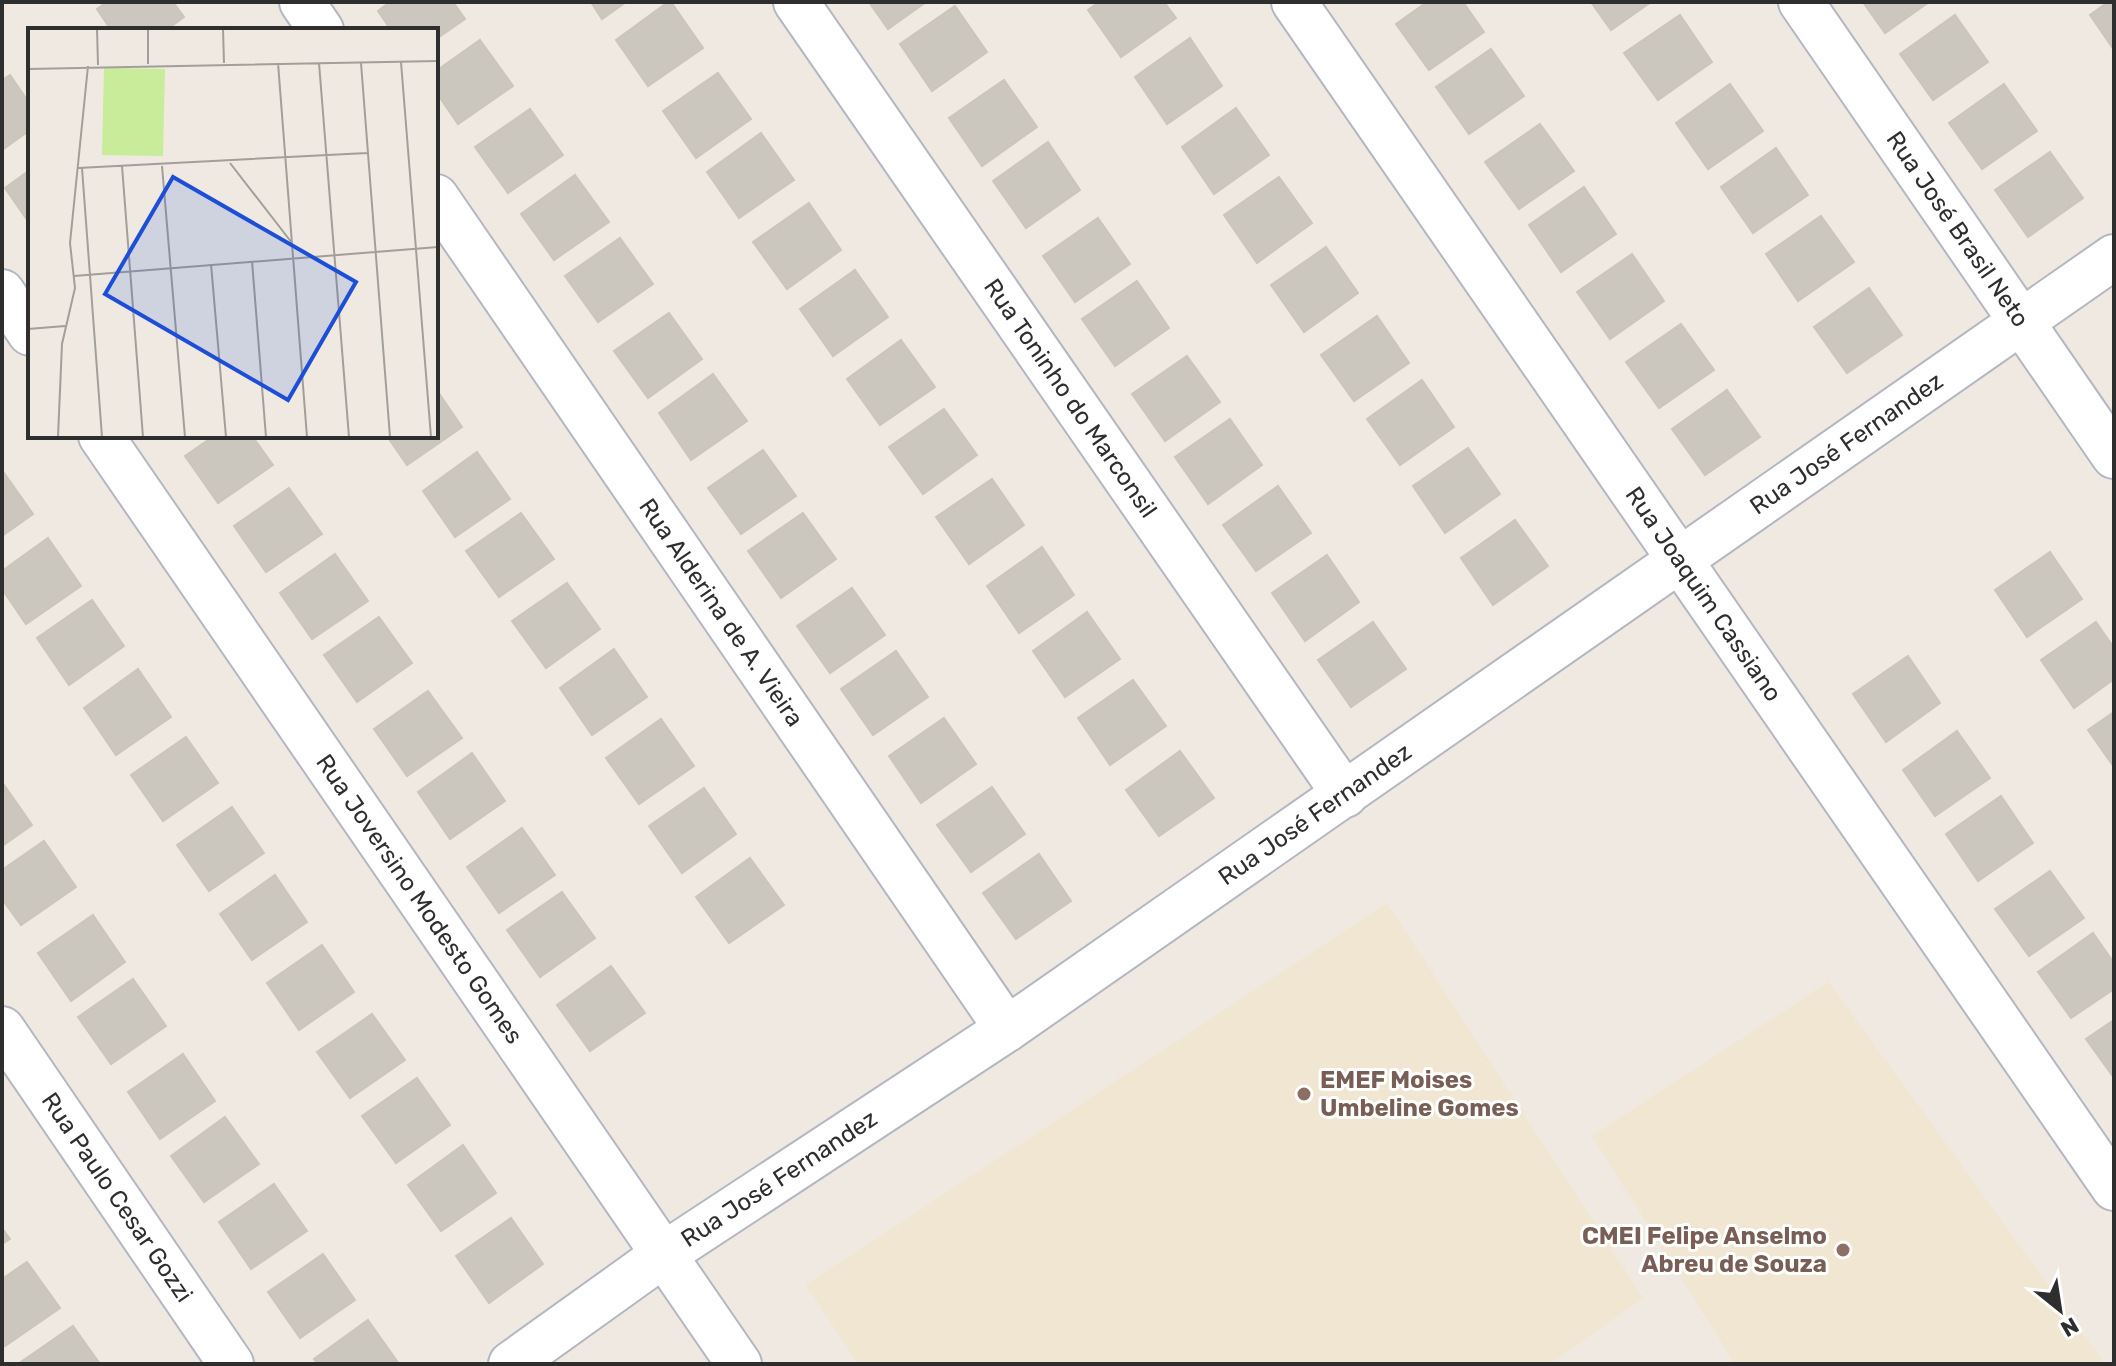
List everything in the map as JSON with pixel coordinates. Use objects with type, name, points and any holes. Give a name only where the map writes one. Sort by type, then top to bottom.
[{"type":"street","points":[[302,2],[320,28]]},
{"type":"street","name":"Rua Toninho do Marconsil","points":[[796,2],[1345,795]]},
{"type":"street","name":"Rua Joaquim Cassiano","points":[[1294,2],[2114,1188]]},
{"type":"street","name":"Rua José Brasil Neto","points":[[1801,2],[2114,456]]},
{"type":"street","name":"Rua Alderina de A. Vieira","points":[[438,200],[1007,1029]]},
{"type":"street","name":"Rua José Fernandez","points":[[511,1364],[663,1255],[1007,1029],[2114,257]]},
{"type":"street","points":[[2,292],[28,330]]},
{"type":"street","name":"Rua Joversino Modesto Gomes","points":[[102,438],[739,1364]]},
{"type":"street","name":"Rua Paulo Cesar Gozzi","points":[[2,1029],[231,1364]]},
{"type":"shaded area","name":"EMEF Moises Umbeline Gomes","points":[[1387,903],[1643,1298],[1550,1364],[858,1364],[806,1285]]},
{"type":"shaded area","name":"CMEI Felipe Anselmo Abreu de Souza","points":[[1829,982],[2105,1364],[1735,1364],[1592,1136]]},
{"type":"building","points":[[107,2],[173,2],[184,17],[169,28],[110,28],[97,9]]},
{"type":"building","points":[[390,2],[453,2],[465,19],[438,38],[438,28],[390,28],[378,11]]},
{"type":"building","points":[[591,2],[626,2],[602,19]]},
{"type":"building","points":[[668,2],[703,48],[648,86],[616,40]]},
{"type":"building","points":[[869,2],[926,2],[888,29]]},
{"type":"building","points":[[1099,2],[1164,2],[1176,18],[1121,57],[1088,10]]},
{"type":"building","points":[[1427,2],[1463,2],[1484,32],[1429,70],[1396,24]]},
{"type":"building","points":[[1591,2],[1651,2],[1611,30]]},
{"type":"building","points":[[1863,2],[1929,2],[1885,33]]},
{"type":"building","points":[[2108,2],[2114,2],[2114,50],[2090,15]]},
{"type":"building","points":[[955,6],[987,52],[932,91],[900,44]]},
{"type":"building","points":[[1680,15],[1712,62],[1658,100],[1624,53]]},
{"type":"building","points":[[1955,15],[1988,62],[1933,100],[1900,54]]},
{"type":"building","points":[[1190,38],[1222,86],[1167,124],[1135,77]]},
{"type":"building","points":[[480,40],[513,86],[458,124],[438,95],[438,70]]},
{"type":"building","points":[[1491,49],[1524,96],[1469,134],[1436,87]]},
{"type":"building","points":[[718,73],[751,119],[696,158],[663,111]]},
{"type":"building","points":[[10,75],[28,101],[28,131],[2,150],[2,80]]},
{"type":"building","points":[[1004,80],[1037,127],[982,166],[949,118]]},
{"type":"building","points":[[1730,84],[1763,131],[1708,169],[1676,123]]},
{"type":"building","points":[[2004,84],[2037,131],[1982,169],[1949,123]]},
{"type":"building","points":[[1236,108],[1269,155],[1214,194],[1182,147]]},
{"type":"building","points":[[530,109],[563,155],[508,193],[475,147]]},
{"type":"building","points":[[1540,124],[1574,171],[1519,209],[1485,162]]},
{"type":"building","points":[[761,133],[794,180],[739,218],[707,172]]},
{"type":"building","points":[[1048,142],[1080,190],[1026,228],[993,181]]},
{"type":"building","points":[[1776,148],[1808,195],[1753,233],[1721,187]]},
{"type":"building","points":[[2050,152],[2083,198],[2028,237],[1995,190]]},
{"type":"building","points":[[28,171],[28,221],[5,188]]},
{"type":"building","points":[[575,175],[609,222],[554,260],[521,214]]},
{"type":"building","points":[[1279,177],[1312,223],[1257,263],[1224,215]]},
{"type":"building","points":[[1584,187],[1616,234],[1561,272],[1529,225]]},
{"type":"building","points":[[809,203],[841,250],[787,289],[753,242]]},
{"type":"building","points":[[1821,216],[1854,262],[1798,301],[1766,254]]},
{"type":"building","points":[[1098,218],[1130,264],[1075,302],[1043,256]]},
{"type":"building","points":[[620,238],[653,284],[598,322],[565,276]]},
{"type":"building","points":[[1326,247],[1358,293],[1304,332],[1271,285]]},
{"type":"building","points":[[1632,254],[1664,301],[1610,339],[1577,292]]},
{"type":"building","points":[[855,270],[888,317],[833,356],[800,309]]},
{"type":"building","points":[[1137,281],[1169,328],[1115,366],[1082,319]]},
{"type":"building","points":[[1869,288],[1902,335],[1847,373],[1814,327]]},
{"type":"building","points":[[669,313],[702,359],[648,398],[614,351]]},
{"type":"building","points":[[1377,316],[1409,363],[1354,401],[1321,355]]},
{"type":"building","points":[[1681,324],[1714,370],[1659,408],[1626,362]]},
{"type":"building","points":[[901,340],[935,387],[880,425],[847,379]]},
{"type":"building","points":[[1187,356],[1220,402],[1165,441],[1132,394]]},
{"type":"building","points":[[713,374],[747,421],[691,460],[659,413]]},
{"type":"building","points":[[1422,380],[1454,427],[1400,465],[1367,419]]},
{"type":"building","points":[[1727,390],[1760,437],[1705,475],[1672,429]]},
{"type":"building","points":[[438,392],[462,427],[407,465],[388,438],[438,438]]},
{"type":"building","points":[[944,409],[977,455],[923,494],[889,447]]},
{"type":"building","points":[[1230,419],[1262,465],[1208,504],[1175,457]]},
{"type":"building","points":[[211,438],[253,438],[273,465],[218,503],[185,456]]},
{"type":"building","points":[[1468,448],[1500,494],[1445,533],[1413,486]]},
{"type":"building","points":[[763,450],[796,496],[741,534],[708,488]]},
{"type":"building","points":[[477,452],[510,499],[455,537],[423,491]]},
{"type":"building","points":[[2,470],[33,514],[2,536]]},
{"type":"building","points":[[992,479],[1024,525],[969,564],[936,517]]},
{"type":"building","points":[[1278,486],[1311,533],[1256,571],[1223,525]]},
{"type":"building","points":[[289,488],[322,534],[266,572],[234,526]]},
{"type":"building","points":[[521,513],[554,559],[499,597],[466,551]]},
{"type":"building","points":[[803,513],[836,559],[781,598],[748,551]]},
{"type":"building","points":[[1515,520],[1548,566],[1493,605],[1461,558]]},
{"type":"building","points":[[48,538],[81,586],[26,624],[2,589],[2,571]]},
{"type":"building","points":[[1042,547],[1074,595],[1019,633],[987,586]]},
{"type":"building","points":[[2050,552],[2082,599],[2027,637],[1995,590]]},
{"type":"building","points":[[335,554],[368,601],[312,639],[280,593]]},
{"type":"building","points":[[1327,555],[1359,602],[1305,641],[1272,593]]},
{"type":"building","points":[[567,583],[600,629],[546,668],[512,621]]},
{"type":"building","points":[[852,588],[885,635],[830,673],[797,626]]},
{"type":"building","points":[[92,600],[124,646],[69,685],[37,638]]},
{"type":"building","points":[[1087,612],[1120,659],[1065,697],[1033,651]]},
{"type":"building","points":[[379,617],[412,663],[357,702],[324,655]]},
{"type":"building","points":[[1373,622],[1406,669],[1351,707],[1318,660]]},
{"type":"building","points":[[2096,622],[2114,648],[2114,679],[2074,708],[2041,660]]},
{"type":"building","points":[[614,649],[647,697],[592,735],[560,688]]},
{"type":"building","points":[[896,651],[928,697],[873,735],[841,689]]},
{"type":"building","points":[[1908,656],[1940,703],[1886,742],[1853,694]]},
{"type":"building","points":[[138,669],[171,717],[116,755],[84,708]]},
{"type":"building","points":[[1133,680],[1166,726],[1110,765],[1078,718]]},
{"type":"building","points":[[428,691],[462,738],[407,776],[374,729]]},
{"type":"building","points":[[2114,712],[2114,767],[2088,730]]},
{"type":"building","points":[[944,718],[976,764],[921,803],[889,756]]},
{"type":"building","points":[[661,719],[694,766],[639,804],[606,758]]},
{"type":"building","points":[[1957,731],[1990,778],[1935,816],[1903,770]]},
{"type":"building","points":[[186,737],[218,783],[163,821],[131,775]]},
{"type":"building","points":[[1180,751],[1214,798],[1159,836],[1126,790]]},
{"type":"building","points":[[472,753],[505,801],[450,839],[418,792]]},
{"type":"building","points":[[2,782],[32,825],[2,846]]},
{"type":"building","points":[[992,787],[1025,834],[971,872],[937,825]]},
{"type":"building","points":[[704,788],[736,834],[682,873],[649,826]]},
{"type":"building","points":[[2001,796],[2033,843],[1978,881],[1946,834]]},
{"type":"building","points":[[232,807],[264,853],[209,891],[177,845]]},
{"type":"building","points":[[522,828],[555,875],[499,913],[467,867]]},
{"type":"building","points":[[44,841],[76,887],[21,925],[2,899],[2,870]]},
{"type":"building","points":[[1039,854],[1071,901],[1016,939],[983,893]]},
{"type":"building","points":[[750,858],[784,905],[729,943],[696,897]]},
{"type":"building","points":[[2050,871],[2084,918],[2029,956],[1995,909]]},
{"type":"building","points":[[275,875],[307,922],[252,960],[220,914]]},
{"type":"building","points":[[562,892],[595,938],[540,977],[507,930]]},
{"type":"building","points":[[93,915],[125,962],[71,1001],[38,953]]},
{"type":"building","points":[[2093,933],[2114,963],[2114,989],[2071,1018],[2038,972]]},
{"type":"building","points":[[322,945],[354,992],[299,1030],[267,983]]},
{"type":"building","points":[[611,966],[645,1013],[590,1051],[557,1005]]},
{"type":"building","points":[[133,979],[166,1026],[111,1064],[78,1017]]},
{"type":"building","points":[[372,1014],[405,1060],[350,1098],[317,1052]]},
{"type":"building","points":[[2114,1020],[2114,1078],[2086,1039]]},
{"type":"building","points":[[183,1054],[215,1101],[160,1139],[128,1092]]},
{"type":"building","points":[[417,1078],[450,1125],[396,1163],[362,1116]]},
{"type":"building","points":[[225,1117],[259,1164],[204,1202],[171,1156]]},
{"type":"building","points":[[463,1145],[496,1193],[441,1231],[408,1185]]},
{"type":"building","points":[[274,1184],[307,1231],[251,1269],[219,1222]]},
{"type":"building","points":[[511,1218],[543,1264],[489,1303],[456,1256]]},
{"type":"building","points":[[2,1228],[10,1239],[2,1244]]},
{"type":"building","points":[[323,1254],[355,1300],[300,1338],[268,1292]]},
{"type":"building","points":[[27,1262],[60,1308],[5,1346],[2,1341],[2,1279]]},
{"type":"building","points":[[368,1320],[399,1364],[318,1364],[314,1359]]},
{"type":"building","points":[[73,1326],[100,1364],[18,1364]]},
{"type":"place","name":"EMEF Moises Umbeline Gomes","points":[[1304,1094]]},
{"type":"place","name":"CMEI Felipe Anselmo Abreu de Souza","points":[[1843,1250]]}]
